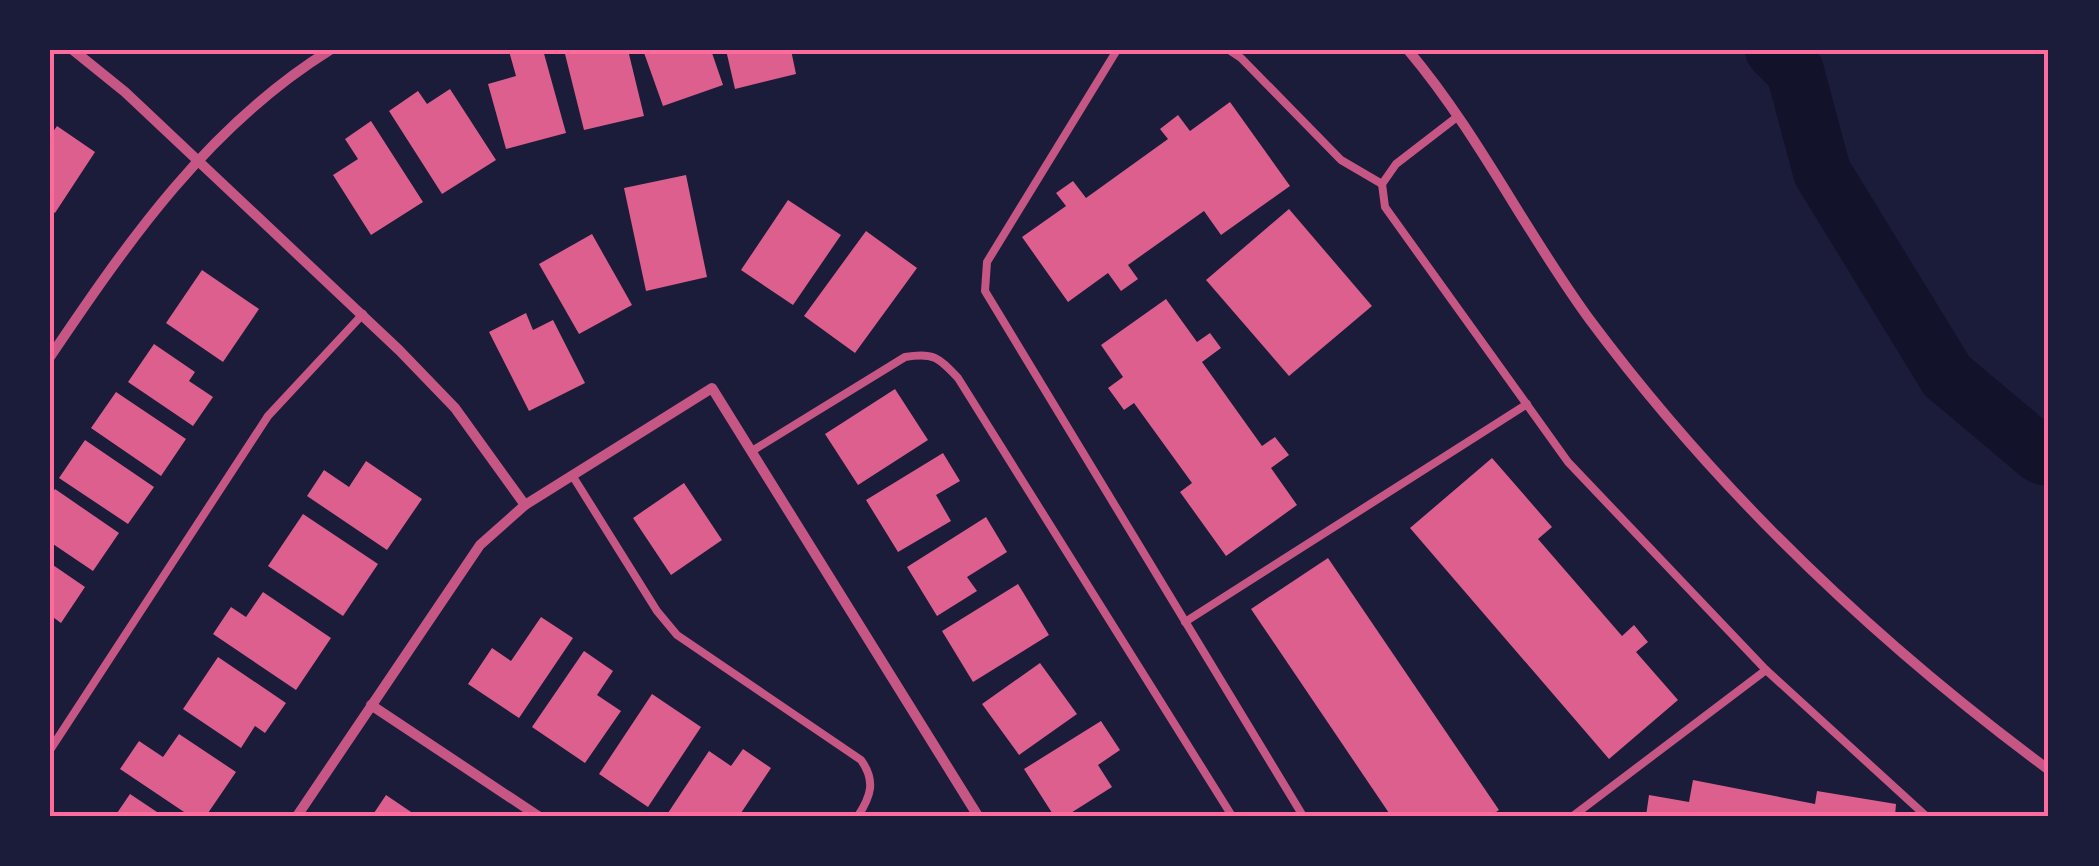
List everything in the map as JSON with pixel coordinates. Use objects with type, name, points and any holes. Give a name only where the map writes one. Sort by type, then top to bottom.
[{"type":"street","points":[[74,50],[125,92],[362,314],[454,408],[525,505]]},
{"type":"street","points":[[50,357],[136,231],[197,160],[261,100],[330,50]]},
{"type":"street","points":[[1408,50],[1590,320],[1690,444],[1806,566],[1866,622],[2049,770]]},
{"type":"street","points":[[298,816],[480,545],[525,505],[712,388],[978,816]]},
{"type":"street","points":[[372,705],[538,816]]},
{"type":"lane","points":[[1117,50],[987,262],[985,291],[1303,816]]},
{"type":"lane","points":[[1229,50],[1341,160],[1382,184]]},
{"type":"lane","points":[[1457,118],[1396,164],[1382,184],[1385,208],[1568,462],[1766,670],[1926,816]]},
{"type":"lane","points":[[50,750],[268,416],[362,314]]},
{"type":"lane","points":[[752,451],[905,357],[921,354],[940,358],[958,378],[1232,816]]},
{"type":"lane","points":[[1185,622],[1526,404]]},
{"type":"lane","points":[[572,476],[657,610],[678,635],[861,760],[868,770],[871,791],[858,816]]},
{"type":"lane","points":[[1573,816],[1766,670]]},
{"type":"building","points":[[543,50],[566,133],[506,149],[488,84],[516,76],[509,51]]},
{"type":"building","points":[[564,50],[628,50],[644,116],[584,130]]},
{"type":"building","points":[[643,50],[711,50],[723,85],[663,106]]},
{"type":"building","points":[[726,50],[791,50],[796,74],[735,89]]},
{"type":"building","points":[[450,89],[496,160],[442,194],[389,111],[418,91],[427,104]]},
{"type":"building","points":[[1230,102],[1290,186],[1221,235],[1204,211],[1128,265],[1138,279],[1121,291],[1108,273],[1068,302],[1022,237],[1066,206],[1056,193],[1073,181],[1086,198],[1168,139],[1160,129],[1178,115],[1190,131]]},
{"type":"building","points":[[371,121],[423,202],[371,235],[333,175],[358,159],[345,139]]},
{"type":"building","points":[[57,126],[95,152],[55,213],[50,210],[50,136]]},
{"type":"building","points":[[686,175],[707,277],[646,291],[624,188]]},
{"type":"building","points":[[788,200],[841,235],[793,305],[741,270]]},
{"type":"building","points":[[1289,209],[1372,306],[1289,376],[1206,280]]},
{"type":"building","points":[[866,231],[917,268],[855,353],[804,316]]},
{"type":"building","points":[[592,234],[632,305],[579,334],[539,264]]},
{"type":"building","points":[[202,270],[259,309],[223,362],[166,323]]},
{"type":"building","points":[[1166,299],[1197,342],[1210,333],[1221,348],[1202,362],[1262,446],[1275,437],[1289,455],[1271,468],[1297,505],[1226,556],[1180,492],[1192,483],[1134,403],[1124,410],[1108,388],[1123,377],[1101,345]]},
{"type":"building","points":[[526,313],[533,330],[553,320],[585,383],[529,411],[489,332]]},
{"type":"building","points":[[154,344],[195,372],[189,381],[213,397],[193,426],[128,382]]},
{"type":"building","points":[[895,389],[928,440],[858,485],[825,434]]},
{"type":"building","points":[[116,392],[186,439],[161,476],[91,428]]},
{"type":"building","points":[[85,440],[154,487],[128,524],[59,478]]},
{"type":"building","points":[[943,453],[960,481],[936,495],[951,521],[898,552],[866,500]]},
{"type":"building","points":[[1492,458],[1552,527],[1538,539],[1622,636],[1634,625],[1648,642],[1636,652],[1678,700],[1609,759],[1410,528]]},
{"type":"building","points":[[366,461],[422,499],[387,550],[307,496],[324,470],[349,487]]},
{"type":"building","points":[[684,483],[722,540],[671,575],[633,518]]},
{"type":"building","points":[[55,489],[119,533],[93,571],[50,542],[50,496]]},
{"type":"building","points":[[303,514],[378,564],[343,616],[268,566]]},
{"type":"building","points":[[986,517],[1007,552],[967,577],[977,591],[937,616],[907,567]]},
{"type":"building","points":[[1328,558],[1499,810],[1490,816],[1391,816],[1251,609]]},
{"type":"building","points":[[50,563],[85,587],[61,623],[50,615]]},
{"type":"building","points":[[1018,584],[1049,635],[973,682],[942,631]]},
{"type":"building","points":[[263,592],[331,638],[296,690],[213,634],[231,607],[246,617]]},
{"type":"building","points":[[541,617],[573,638],[519,718],[468,684],[492,648],[511,661]]},
{"type":"building","points":[[584,651],[613,671],[597,695],[621,711],[585,763],[532,727]]},
{"type":"building","points":[[218,657],[286,703],[265,733],[255,726],[241,748],[183,709]]},
{"type":"building","points":[[1040,663],[1077,714],[1019,755],[982,704]]},
{"type":"building","points":[[652,694],[701,727],[648,807],[599,774]]},
{"type":"building","points":[[1101,721],[1120,750],[1098,765],[1112,787],[1066,816],[1054,816],[1024,769]]},
{"type":"building","points":[[179,734],[236,772],[206,816],[190,816],[120,769],[139,741],[163,757]]},
{"type":"building","points":[[743,749],[771,768],[739,816],[666,816],[709,751],[731,766]]},
{"type":"building","points":[[1693,780],[1815,804],[1817,791],[1896,804],[1895,816],[1646,816],[1649,795],[1689,802]]},
{"type":"building","points":[[130,794],[163,816],[115,816]]},
{"type":"building","points":[[386,795],[417,816],[372,816]]},
{"type":"waterway","points":[[1774,50],[1795,71],[1822,172],[1947,376],[2041,455],[2049,457]]}]
